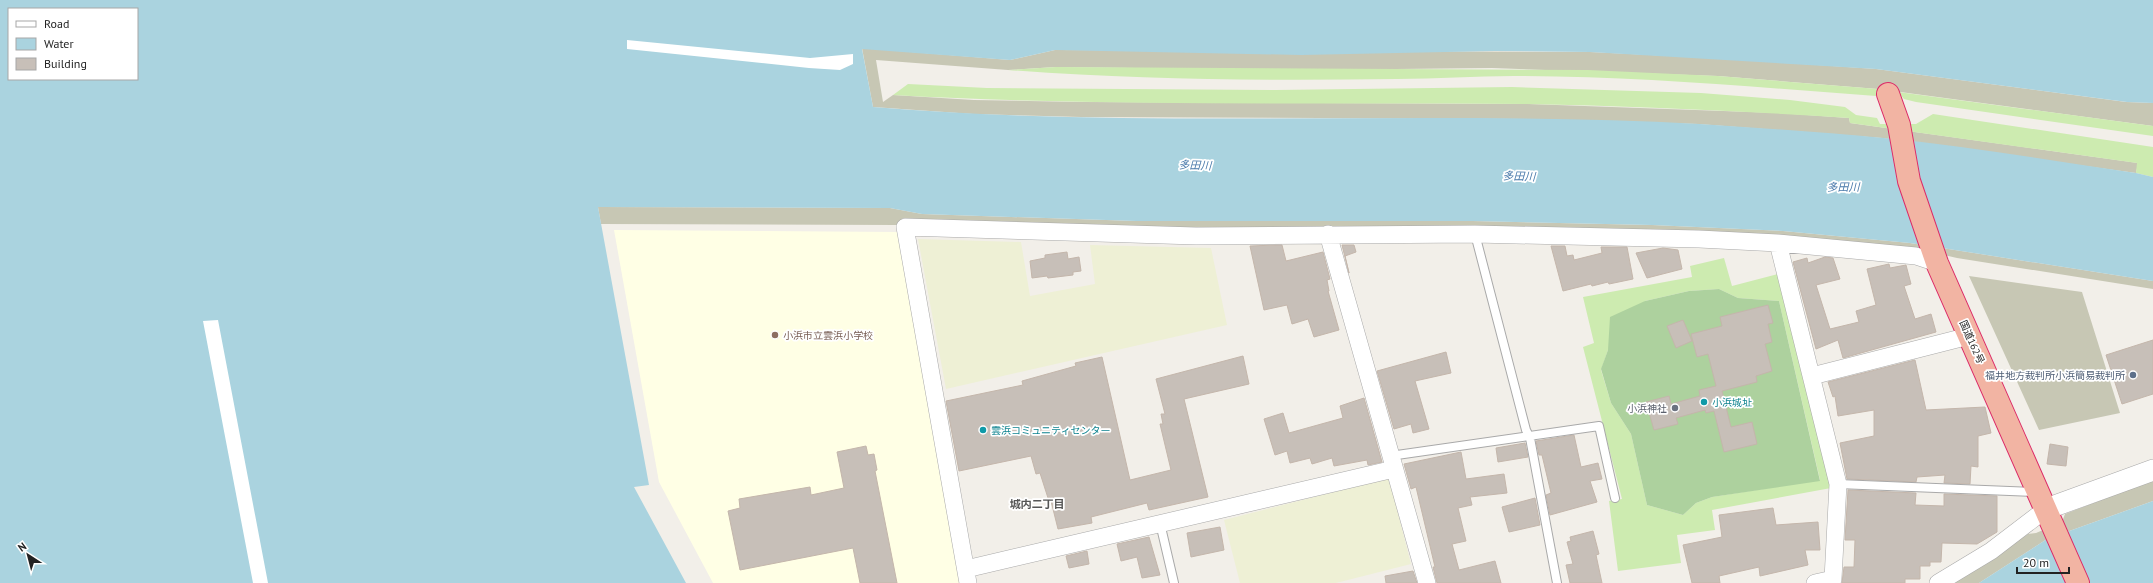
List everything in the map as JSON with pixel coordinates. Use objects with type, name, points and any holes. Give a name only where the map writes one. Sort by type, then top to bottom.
[{"type":"highway","name":"国道162号","points":[[1888,94],[1899,125],[1909,181],[1935,257],[2078,583]]},
{"type":"street","points":[[1392,463],[1160,523],[967,576],[904,227],[1196,236],[1475,234],[1699,239],[1778,243],[1935,257]]},
{"type":"street","points":[[1328,234],[1427,583]]},
{"type":"street","points":[[1778,243],[1838,484],[1833,579],[1816,583]]},
{"type":"street","points":[[1812,376],[1969,336]]},
{"type":"street","points":[[1938,583],[1990,550],[2045,509],[2153,470]]},
{"type":"lane","points":[[1475,234],[1529,435],[1557,583]]},
{"type":"lane","points":[[1392,463],[1529,435],[1599,426],[1615,498]]},
{"type":"lane","points":[[1838,484],[2045,509]]},
{"type":"lane","points":[[1160,523],[1174,583]]},
{"type":"shaded area","points":[[862,48],[1010,60],[1055,50],[1590,52],[1732,59],[1876,69],[2126,102],[2153,103],[2153,126],[1878,89],[1718,76],[1492,68],[1300,70],[1056,67],[1008,70],[876,60],[883,102],[893,95],[974,100],[1080,102],[1529,104],[1779,113],[1849,118],[1850,123],[2138,163],[2136,173],[1882,138],[1698,124],[1530,119],[1081,117],[973,114],[873,107]]},
{"type":"shaded area","points":[[598,207],[890,208],[922,214],[1136,221],[1473,221],[1652,225],[1783,231],[1910,243],[2153,281],[2153,289],[1957,258],[1918,249],[923,223],[903,218],[898,225],[601,224]]},
{"type":"shaded area","name":"小浜市立雲浜小学校","points":[[614,230],[899,232],[962,583],[713,583],[659,482]]},
{"type":"shaded area","points":[[918,239],[1021,242],[1030,296],[1095,284],[1090,245],[1211,248],[1227,325],[946,389]]},
{"type":"shaded area","points":[[1969,276],[2082,292],[2120,413],[2039,430]]},
{"type":"shaded area","points":[[1389,478],[1411,564],[1336,583],[1240,583],[1224,520]]},
{"type":"shaded area","points":[[2153,480],[2153,501],[2047,539],[1979,583],[1953,583],[2028,534],[2036,533],[2062,522],[2065,514]]},
{"type":"green space","points":[[1056,67],[1588,70],[1718,76],[1878,89],[1876,96],[1695,83],[1559,76],[1251,80],[1105,76],[1008,70]]},
{"type":"green space","points":[[908,84],[987,88],[1275,90],[1512,87],[1701,93],[1790,100],[1845,107],[1856,115],[1877,118],[1880,124],[1916,124],[1933,114],[2153,147],[2153,177],[2136,173],[2137,163],[1850,123],[1849,118],[1688,109],[1527,104],[1131,103],[972,99],[893,95]]},
{"type":"green space","points":[[1898,92],[2153,126],[2153,136],[1916,102],[1904,99]]},
{"type":"green space","points":[[1724,258],[1732,286],[1778,274],[1831,488],[1712,510],[1715,530],[1677,535],[1681,563],[1618,571],[1609,501],[1622,499],[1583,347],[1594,343],[1583,297],[1692,277],[1690,266]],"holes":[[[1719,289],[1738,298],[1779,301],[1820,480],[1712,497],[1696,503],[1683,515],[1647,505],[1631,434],[1611,403],[1601,370],[1608,350],[1645,301],[1689,291]]]},
{"type":"green space","points":[[1719,289],[1738,298],[1779,301],[1820,481],[1712,497],[1696,503],[1683,515],[1647,505],[1631,434],[1611,403],[1601,369],[1608,350],[1610,317],[1645,301],[1689,291]]},
{"type":"water","name":"多田川","points":[[0,0],[2153,0],[2153,103],[2127,102],[1876,69],[1590,52],[1494,51],[1301,55],[1055,50],[1010,60],[862,49],[873,107],[976,114],[1080,117],[1183,119],[1493,118],[1700,124],[1916,141],[2136,173],[2153,177],[2153,281],[1910,243],[1783,231],[1652,225],[1473,221],[1136,221],[922,214],[890,208],[598,207],[649,485],[634,487],[686,583],[0,583]]},
{"type":"water","points":[[2153,501],[2153,583],[1979,583],[2047,539]]},
{"type":"pier","points":[[627,40],[810,58],[853,54],[853,64],[840,70],[809,68],[627,49]]},
{"type":"pier","points":[[218,320],[268,583],[253,583],[203,321]]},
{"type":"building","points":[[1282,245],[1286,261],[1323,252],[1330,279],[1327,280],[1328,291],[1339,330],[1314,337],[1308,319],[1292,324],[1287,305],[1264,310],[1250,246]]},
{"type":"building","points":[[1342,245],[1354,245],[1356,252],[1345,256],[1349,273]]},
{"type":"building","points":[[1551,246],[1565,246],[1567,256],[1573,255],[1574,260],[1602,253],[1601,247],[1627,247],[1633,279],[1609,284],[1608,282],[1592,286],[1591,284],[1563,291]]},
{"type":"building","points":[[1663,248],[1678,250],[1682,269],[1647,278],[1636,253]]},
{"type":"building","points":[[1067,252],[1068,259],[1079,257],[1081,271],[1073,272],[1073,275],[1032,278],[1030,261],[1045,258],[1045,255]]},
{"type":"building","points":[[1825,257],[1833,258],[1840,279],[1816,285],[1830,329],[1859,322],[1856,311],[1876,305],[1867,269],[1889,264],[1890,268],[1906,265],[1911,284],[1904,286],[1915,319],[1931,314],[1936,332],[1843,358],[1838,340],[1816,349],[1793,262],[1807,258],[1808,263]]},
{"type":"building","points":[[1768,305],[1773,323],[1768,324],[1772,342],[1765,344],[1772,371],[1756,376],[1757,382],[1722,391],[1731,427],[1752,422],[1757,444],[1724,452],[1714,411],[1706,413],[1705,410],[1676,418],[1678,424],[1654,430],[1646,402],[1669,396],[1671,404],[1700,396],[1699,390],[1716,386],[1708,354],[1697,357],[1691,334],[1722,326],[1720,317]]},
{"type":"building","points":[[1683,320],[1692,341],[1676,348],[1667,326]]},
{"type":"building","name":"福井地方裁判所小浜簡易裁判所","points":[[2153,340],[2153,394],[2122,404],[2106,355]]},
{"type":"building","points":[[1446,352],[1451,373],[1415,381],[1429,429],[1413,433],[1411,424],[1394,429],[1377,371]]},
{"type":"building","points":[[1243,356],[1249,384],[1184,399],[1208,497],[1149,510],[1147,503],[1091,517],[1092,523],[1058,529],[1050,497],[1048,498],[1040,473],[1036,474],[1031,456],[959,471],[946,401],[1023,385],[1022,381],[1076,366],[1075,363],[1102,357],[1130,480],[1171,470],[1160,424],[1163,424],[1161,414],[1165,414],[1156,379]]},
{"type":"building","points":[[1915,360],[1926,410],[1985,407],[1991,433],[1978,436],[1978,467],[1971,466],[1970,484],[1944,483],[1945,475],[1917,477],[1916,482],[1847,479],[1840,443],[1874,436],[1874,410],[1838,416],[1835,396],[1833,397],[1828,382]]},
{"type":"building","points":[[1364,398],[1382,462],[1368,465],[1367,460],[1334,466],[1332,458],[1312,464],[1310,458],[1290,463],[1287,451],[1275,455],[1264,419],[1283,413],[1289,433],[1343,418],[1340,406]]},
{"type":"building","points":[[1574,435],[1581,467],[1598,463],[1602,479],[1590,481],[1597,502],[1550,515],[1546,495],[1551,493],[1542,455],[1539,455],[1536,441]]},
{"type":"building","points":[[1525,443],[1528,457],[1498,462],[1496,448]]},
{"type":"building","points":[[2050,444],[2068,447],[2066,466],[2047,464]]},
{"type":"building","points":[[866,446],[868,455],[874,454],[877,470],[875,471],[897,583],[860,583],[853,548],[740,570],[728,511],[740,508],[739,499],[810,487],[811,495],[844,488],[837,452]]},
{"type":"building","points":[[1461,452],[1466,479],[1504,474],[1507,493],[1470,497],[1472,505],[1458,508],[1466,541],[1452,544],[1459,570],[1495,561],[1501,583],[1437,583],[1433,567],[1435,567],[1416,487],[1411,489],[1404,464]]},
{"type":"building","points":[[1848,490],[1916,493],[1915,505],[1944,506],[1944,494],[1997,496],[1997,532],[1977,544],[1942,543],[1941,562],[1930,562],[1930,566],[1920,566],[1920,579],[1905,579],[1905,583],[1842,583],[1844,567],[1854,567],[1855,540],[1845,540]]},
{"type":"building","points":[[1535,498],[1540,525],[1509,532],[1502,507]]},
{"type":"building","points":[[1773,508],[1776,525],[1818,522],[1820,550],[1805,550],[1808,565],[1760,576],[1759,567],[1719,576],[1720,583],[1692,583],[1683,545],[1722,537],[1719,515]]},
{"type":"building","points":[[1220,527],[1224,550],[1191,557],[1187,533]]},
{"type":"building","points":[[1593,531],[1599,554],[1596,555],[1602,583],[1570,583],[1566,565],[1573,564],[1567,542],[1571,541],[1570,537]]},
{"type":"building","points":[[1149,537],[1160,575],[1142,578],[1137,557],[1121,561],[1117,544]]},
{"type":"building","points":[[1087,551],[1089,564],[1069,568],[1066,556]]},
{"type":"building","points":[[1413,571],[1417,583],[1386,583],[1385,576]]},
{"type":"place","name":"小浜市立雲浜小学校","points":[[775,335]]},
{"type":"place","name":"福井地方裁判所小浜簡易裁判所","points":[[2133,375]]},
{"type":"place","name":"小浜城址","points":[[1704,402]]},
{"type":"place","name":"小浜神社","points":[[1675,408]]},
{"type":"place","name":"雲浜コミュニティセンター","points":[[983,430]]},
{"type":"district","name":"城内二丁目","points":[[1037,504]]}]
